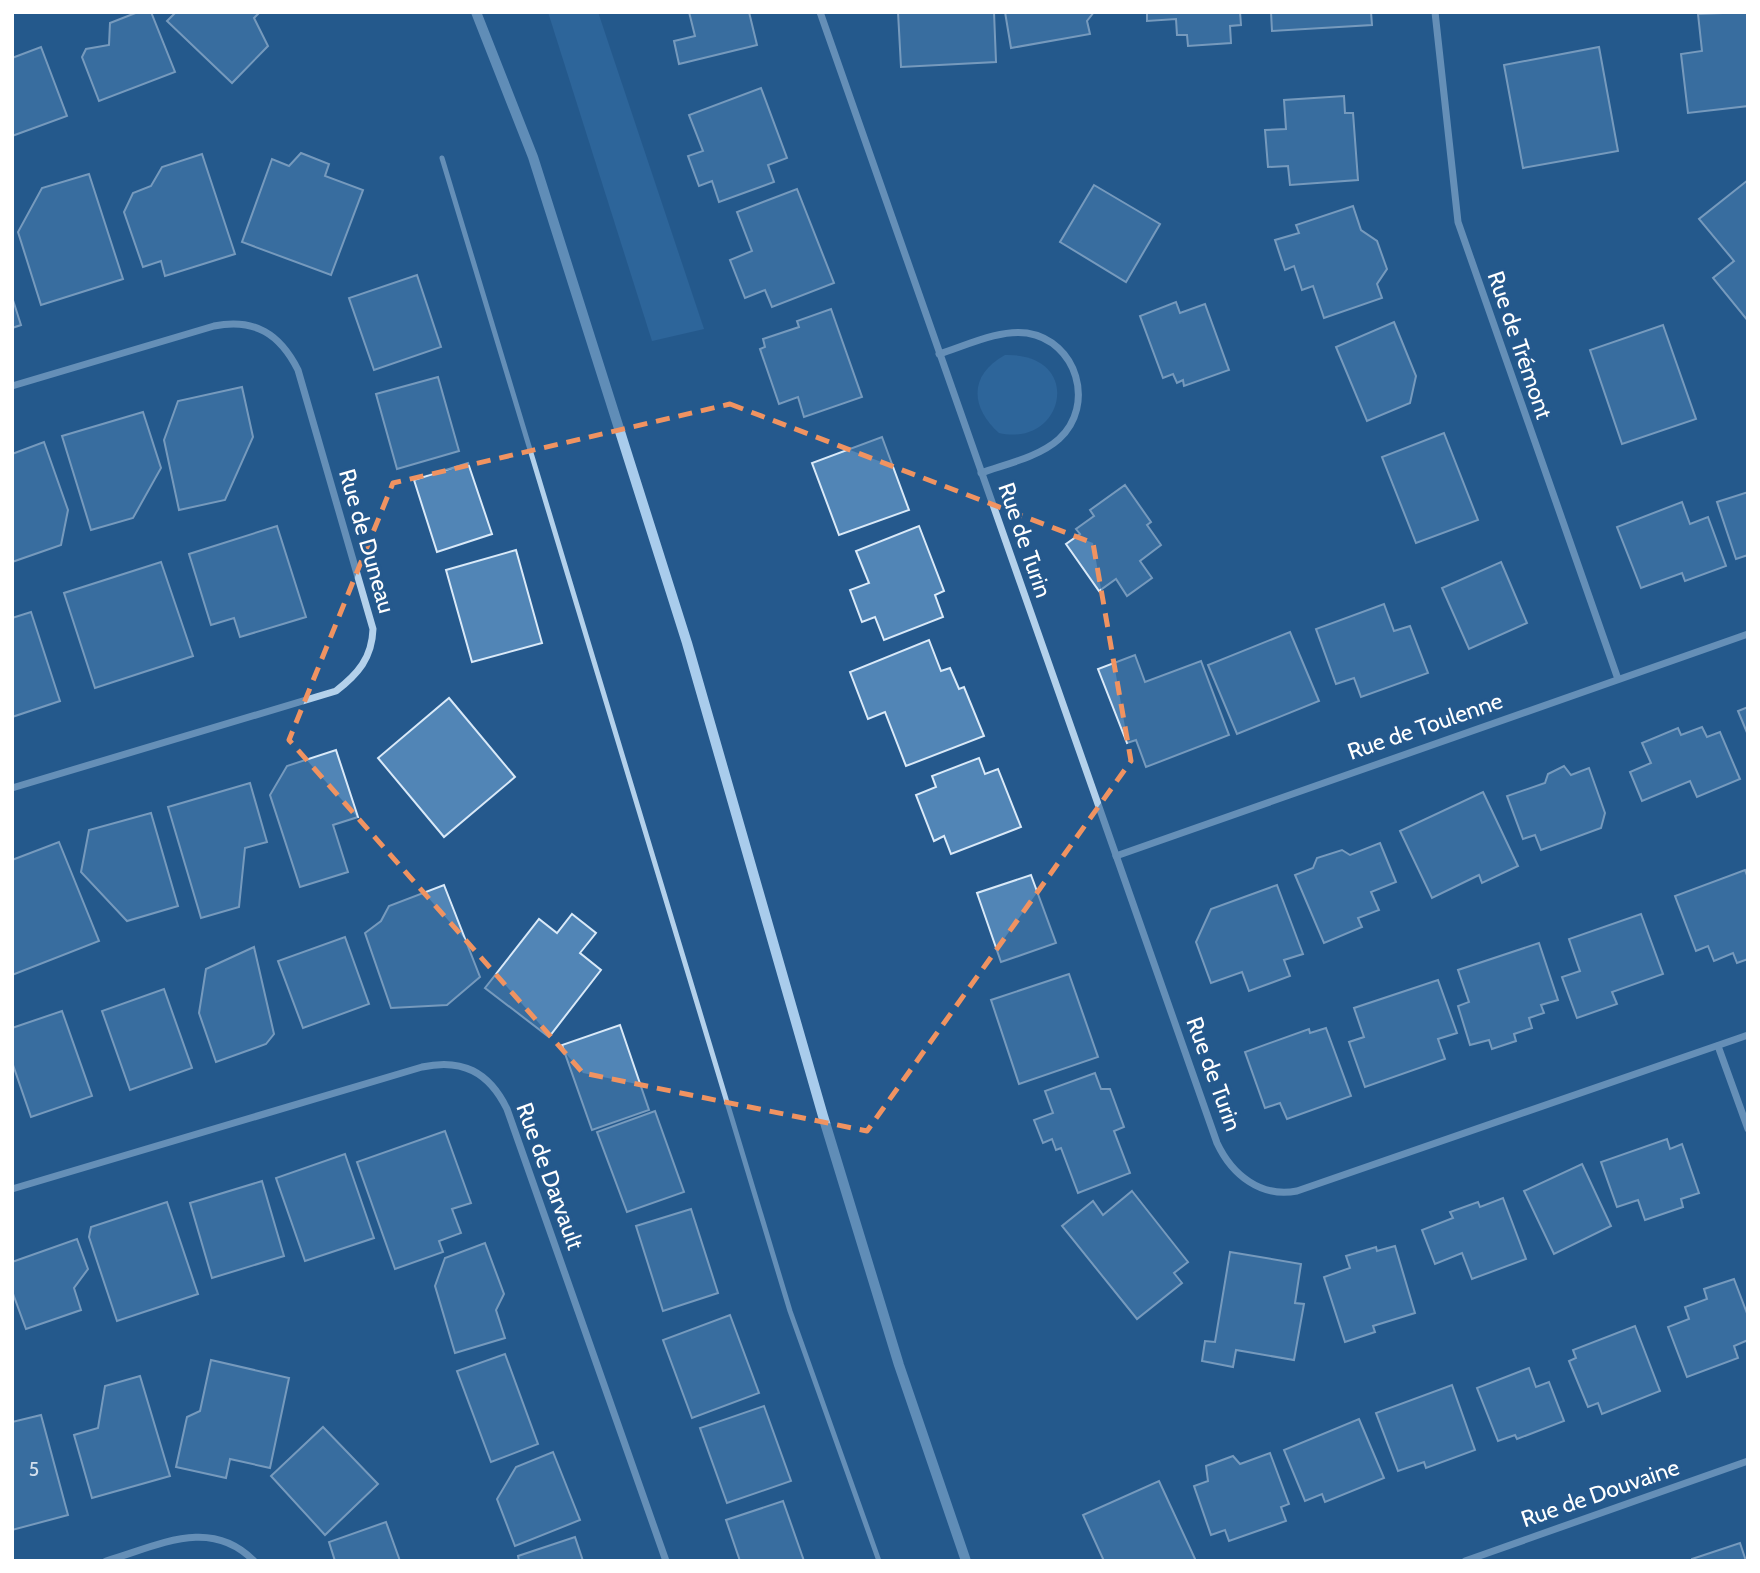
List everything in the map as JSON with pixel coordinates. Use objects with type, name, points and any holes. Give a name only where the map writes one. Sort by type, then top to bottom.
[{"type":"street","name":"Rue de Turin","points":[[820,12],[1217,1143],[1235,1171],[1265,1190],[1282,1194],[1297,1192],[1748,1035]]},
{"type":"street","name":"Rue de Trémont","points":[[1435,12],[1458,222],[1618,679]]},
{"type":"street","name":"Rue de Duneau","points":[[12,386],[232,322],[266,330],[279,340],[298,370],[373,629],[370,649],[361,670],[336,691],[12,788]]},
{"type":"street","name":"Rue de Turin","points":[[939,354],[979,341],[1025,333],[1044,338],[1058,348],[1071,362],[1078,378],[1077,412],[1068,431],[1044,449],[981,473]]},
{"type":"street","name":"Rue de Toulenne","points":[[1116,856],[1748,634]]},
{"type":"street","points":[[1718,1046],[1748,1129]]},
{"type":"street","name":"Rue de Darvault","points":[[12,1189],[422,1068],[456,1063],[474,1070],[489,1080],[507,1109],[666,1561]]},
{"type":"street","name":"Rue de Douvaine","points":[[1465,1561],[1748,1461]]},
{"type":"street","points":[[106,1561],[200,1536],[214,1536],[230,1542],[254,1561]]},
{"type":"lane","points":[[442,158],[790,1311],[879,1561]]},
{"type":"highlighted area","points":[[730,404],[1093,543],[1131,761],[867,1131],[583,1073],[289,740],[393,483]]},
{"type":"shaded area","points":[[548,12],[598,12],[704,329],[652,341]]},
{"type":"shaded area","points":[[1005,355],[1030,358],[1047,368],[1056,383],[1057,399],[1051,414],[1039,427],[1021,434],[999,433],[989,423],[978,401],[980,381],[985,371]]},
{"type":"building","points":[[138,12],[151,12],[175,72],[99,101],[82,57],[86,49],[109,45],[110,23]]},
{"type":"building","points":[[176,12],[260,12],[254,18],[268,46],[232,83],[167,21]]},
{"type":"building","points":[[689,12],[749,12],[757,45],[679,64],[674,41],[695,36]]},
{"type":"building","points":[[898,12],[994,12],[996,62],[901,67]]},
{"type":"building","points":[[1005,12],[1094,12],[1087,21],[1090,34],[1011,48]]},
{"type":"building","points":[[1147,12],[1240,12],[1241,25],[1230,26],[1231,43],[1188,46],[1187,35],[1177,35],[1176,19],[1147,21]]},
{"type":"building","points":[[1271,12],[1371,12],[1372,25],[1272,31]]},
{"type":"building","points":[[1748,12],[1748,106],[1688,113],[1681,54],[1702,51],[1698,14]]},
{"type":"building","points":[[41,47],[67,116],[12,136],[12,58]]},
{"type":"building","points":[[1599,47],[1618,151],[1523,168],[1504,65]]},
{"type":"building","points":[[761,88],[787,158],[768,165],[774,182],[719,202],[712,181],[699,186],[688,156],[703,151],[689,115]]},
{"type":"building","points":[[1344,96],[1345,113],[1353,113],[1358,180],[1290,185],[1288,166],[1268,167],[1265,130],[1286,129],[1284,100]]},
{"type":"building","points":[[301,153],[329,164],[325,176],[363,190],[331,275],[242,242],[272,159],[289,166]]},
{"type":"building","points":[[202,154],[235,254],[165,276],[161,261],[143,267],[124,212],[133,193],[151,186],[162,167]]},
{"type":"building","points":[[89,174],[123,279],[41,305],[18,232],[42,188]]},
{"type":"building","points":[[1748,180],[1748,321],[1713,278],[1734,261],[1699,219]]},
{"type":"building","points":[[1094,185],[1160,224],[1126,282],[1060,242]]},
{"type":"building","points":[[797,189],[834,283],[772,307],[765,290],[745,298],[730,260],[752,251],[737,212]]},
{"type":"building","points":[[1353,206],[1361,230],[1377,241],[1387,269],[1377,284],[1382,298],[1324,318],[1313,286],[1302,290],[1294,266],[1285,270],[1275,240],[1299,233],[1296,225]]},
{"type":"building","points":[[417,275],[441,347],[374,370],[349,298]]},
{"type":"building","points":[[12,297],[21,325],[12,328]]},
{"type":"building","points":[[1176,302],[1180,313],[1205,304],[1229,370],[1184,386],[1183,380],[1177,383],[1173,374],[1163,378],[1140,316]]},
{"type":"building","points":[[831,309],[862,397],[804,417],[798,397],[779,404],[760,349],[765,347],[763,339],[799,327],[797,321]]},
{"type":"building","points":[[1394,322],[1416,376],[1410,403],[1367,421],[1336,347]]},
{"type":"building","points":[[1663,325],[1696,419],[1622,444],[1590,350]]},
{"type":"building","points":[[438,377],[459,451],[397,469],[376,394]]},
{"type":"building","points":[[242,387],[253,437],[225,500],[179,510],[164,440],[178,401]]},
{"type":"building","points":[[143,412],[161,468],[133,518],[91,530],[62,436]]},
{"type":"building","points":[[1444,433],[1478,520],[1416,543],[1382,457]]},
{"type":"building","points":[[882,437],[909,510],[839,535],[812,463]]},
{"type":"building","points":[[44,442],[68,510],[61,545],[12,562],[12,454]]},
{"type":"building","points":[[468,463],[492,534],[437,552],[414,480]]},
{"type":"building","points":[[1125,485],[1151,522],[1147,525],[1161,545],[1140,561],[1152,578],[1127,596],[1116,579],[1099,591],[1066,544],[1080,534],[1076,529],[1094,516],[1090,510]]},
{"type":"building","points":[[1748,492],[1748,555],[1736,559],[1717,502]]},
{"type":"building","points":[[1682,502],[1690,524],[1708,517],[1726,566],[1685,581],[1682,573],[1641,588],[1617,527]]},
{"type":"building","points":[[277,526],[306,617],[240,637],[234,618],[211,625],[189,554]]},
{"type":"building","points":[[919,526],[944,591],[935,595],[943,617],[884,640],[875,617],[862,622],[850,590],[869,583],[856,551]]},
{"type":"building","points":[[516,550],[542,643],[472,662],[446,570]]},
{"type":"building","points":[[161,562],[193,656],[95,688],[64,593]]},
{"type":"building","points":[[1501,562],[1527,623],[1469,649],[1442,588]]},
{"type":"building","points":[[1384,604],[1394,631],[1410,626],[1428,673],[1361,697],[1354,678],[1336,684],[1316,629]]},
{"type":"building","points":[[31,612],[60,701],[12,717],[12,618]]},
{"type":"building","points":[[1290,632],[1319,701],[1237,734],[1208,665]]},
{"type":"building","points":[[929,640],[941,671],[950,668],[959,689],[964,687],[984,736],[906,766],[885,712],[868,719],[850,672]]},
{"type":"building","points":[[1135,655],[1145,682],[1201,661],[1229,735],[1146,767],[1136,740],[1127,743],[1098,669]]},
{"type":"building","points":[[449,698],[515,777],[444,837],[378,758]]},
{"type":"building","points":[[1748,707],[1748,735],[1738,711]]},
{"type":"building","points":[[1702,727],[1707,737],[1720,732],[1740,779],[1697,797],[1690,781],[1642,801],[1630,772],[1651,763],[1642,743],[1678,728],[1681,735]]},
{"type":"building","points":[[336,750],[358,817],[333,825],[348,872],[300,887],[270,795],[287,766]]},
{"type":"building","points":[[979,758],[985,774],[998,769],[1021,827],[951,854],[944,836],[934,841],[916,795],[936,787],[932,776]]},
{"type":"building","points":[[1564,766],[1571,775],[1589,768],[1605,813],[1601,828],[1541,850],[1535,835],[1523,839],[1507,796],[1545,783],[1548,774]]},
{"type":"building","points":[[250,783],[267,842],[245,848],[239,907],[201,918],[168,807]]},
{"type":"building","points":[[1483,792],[1518,866],[1482,883],[1479,875],[1432,898],[1400,831]]},
{"type":"building","points":[[151,813],[178,906],[127,921],[81,872],[89,830]]},
{"type":"building","points":[[59,842],[99,941],[12,975],[12,860]]},
{"type":"building","points":[[1380,843],[1396,882],[1371,892],[1379,910],[1358,918],[1362,927],[1324,943],[1295,875],[1313,868],[1317,858],[1342,850],[1350,855]]},
{"type":"building","points":[[1745,870],[1748,878],[1748,959],[1737,963],[1733,953],[1714,961],[1708,946],[1696,951],[1675,896]]},
{"type":"building","points":[[1031,875],[1056,943],[1001,962],[977,893]]},
{"type":"building","points":[[444,885],[480,977],[447,1005],[391,1008],[365,933],[381,921],[389,906]]},
{"type":"building","points":[[1277,885],[1303,954],[1284,960],[1290,976],[1249,991],[1242,972],[1211,983],[1196,942],[1211,909]]},
{"type":"building","points":[[572,914],[596,933],[580,953],[601,970],[549,1037],[485,988],[539,919],[557,933]]},
{"type":"building","points":[[1641,914],[1663,974],[1612,992],[1617,1004],[1577,1018],[1562,977],[1580,971],[1569,939]]},
{"type":"building","points":[[345,937],[369,1004],[303,1028],[278,961]]},
{"type":"building","points":[[1539,943],[1558,1000],[1541,1005],[1544,1013],[1529,1018],[1532,1028],[1514,1034],[1516,1041],[1492,1049],[1489,1040],[1470,1045],[1458,1006],[1469,1002],[1458,970]]},
{"type":"building","points":[[254,947],[274,1034],[266,1044],[216,1062],[199,1013],[206,969]]},
{"type":"building","points":[[1069,974],[1098,1057],[1019,1084],[991,1000]]},
{"type":"building","points":[[1438,980],[1457,1033],[1438,1039],[1445,1059],[1365,1087],[1349,1042],[1364,1037],[1354,1008]]},
{"type":"building","points":[[164,989],[192,1068],[130,1090],[102,1011]]},
{"type":"building","points":[[62,1011],[92,1096],[31,1117],[12,1062],[12,1028]]},
{"type":"building","points":[[620,1025],[649,1110],[592,1130],[562,1045]]},
{"type":"building","points":[[1326,1028],[1351,1096],[1287,1119],[1280,1103],[1265,1108],[1245,1052],[1309,1029],[1310,1033]]},
{"type":"building","points":[[1095,1073],[1101,1089],[1110,1089],[1124,1127],[1114,1131],[1130,1173],[1078,1193],[1061,1148],[1056,1150],[1052,1139],[1043,1143],[1034,1120],[1053,1113],[1045,1091]]},
{"type":"building","points":[[655,1111],[684,1192],[627,1212],[597,1132]]},
{"type":"building","points":[[445,1131],[471,1203],[452,1209],[461,1233],[439,1241],[443,1252],[395,1269],[357,1162]]},
{"type":"building","points":[[1667,1139],[1670,1149],[1682,1144],[1699,1193],[1681,1199],[1683,1207],[1645,1220],[1638,1200],[1617,1207],[1601,1162]]},
{"type":"building","points":[[345,1154],[374,1238],[305,1261],[276,1178]]},
{"type":"building","points":[[1582,1164],[1611,1226],[1554,1254],[1524,1191]]},
{"type":"building","points":[[262,1181],[284,1256],[212,1278],[190,1203]]},
{"type":"building","points":[[1132,1191],[1188,1262],[1174,1273],[1182,1283],[1137,1319],[1062,1226],[1093,1201],[1103,1215]]},
{"type":"building","points":[[1503,1198],[1526,1259],[1472,1279],[1462,1253],[1435,1264],[1422,1230],[1453,1218],[1450,1212],[1478,1202],[1480,1207]]},
{"type":"building","points":[[167,1202],[198,1294],[117,1321],[89,1237],[91,1227]]},
{"type":"building","points":[[691,1209],[718,1293],[663,1311],[636,1226]]},
{"type":"building","points":[[77,1239],[88,1269],[74,1288],[81,1310],[26,1329],[12,1291],[12,1262]]},
{"type":"building","points":[[485,1243],[504,1294],[496,1310],[505,1338],[455,1353],[435,1286],[445,1258]]},
{"type":"building","points":[[1395,1246],[1415,1313],[1373,1326],[1375,1332],[1345,1342],[1324,1277],[1350,1268],[1346,1256],[1376,1247],[1377,1251]]},
{"type":"building","points":[[1230,1252],[1301,1264],[1295,1303],[1304,1304],[1294,1360],[1236,1350],[1233,1367],[1202,1361],[1205,1341],[1215,1342]]},
{"type":"building","points":[[1734,1279],[1748,1316],[1748,1340],[1734,1346],[1738,1358],[1687,1377],[1668,1327],[1689,1319],[1685,1307],[1707,1299],[1704,1289]]},
{"type":"building","points":[[730,1315],[759,1393],[692,1418],[663,1340]]},
{"type":"building","points":[[1635,1326],[1660,1391],[1602,1414],[1598,1403],[1588,1407],[1569,1361],[1576,1358],[1573,1350]]},
{"type":"building","points":[[505,1354],[538,1444],[491,1462],[457,1371]]},
{"type":"building","points":[[211,1360],[289,1378],[270,1468],[230,1459],[226,1478],[176,1467],[187,1417],[200,1411]]},
{"type":"building","points":[[1529,1368],[1536,1387],[1549,1382],[1564,1421],[1517,1439],[1515,1435],[1498,1441],[1477,1388]]},
{"type":"building","points":[[140,1376],[170,1476],[92,1498],[74,1435],[98,1428],[105,1386]]},
{"type":"building","points":[[1452,1385],[1475,1450],[1426,1468],[1424,1462],[1398,1471],[1376,1413]]},
{"type":"building","points":[[764,1406],[791,1481],[727,1503],[700,1428]]},
{"type":"building","points":[[41,1415],[68,1515],[12,1530],[12,1422]]},
{"type":"building","points":[[1359,1419],[1384,1478],[1325,1502],[1322,1494],[1305,1501],[1284,1450]]},
{"type":"building","points":[[323,1427],[378,1484],[325,1535],[271,1476]]},
{"type":"building","points":[[553,1452],[580,1520],[515,1546],[497,1499],[516,1467]]},
{"type":"building","points":[[1270,1453],[1289,1504],[1281,1507],[1286,1521],[1229,1541],[1225,1530],[1211,1535],[1194,1486],[1208,1481],[1206,1466],[1233,1456],[1240,1464]]},
{"type":"building","points":[[1159,1481],[1196,1561],[1104,1561],[1083,1515]]},
{"type":"building","points":[[783,1501],[804,1561],[740,1561],[726,1520]]},
{"type":"building","points":[[386,1522],[400,1561],[335,1561],[329,1542]]},
{"type":"building","points":[[575,1537],[583,1561],[519,1561],[518,1556]]},
{"type":"building","points":[[1740,1543],[1746,1561],[1692,1561],[1692,1559]]},
{"type":"waterway","points":[[476,12],[533,157],[687,643],[823,1116],[899,1365],[966,1561]]}]
